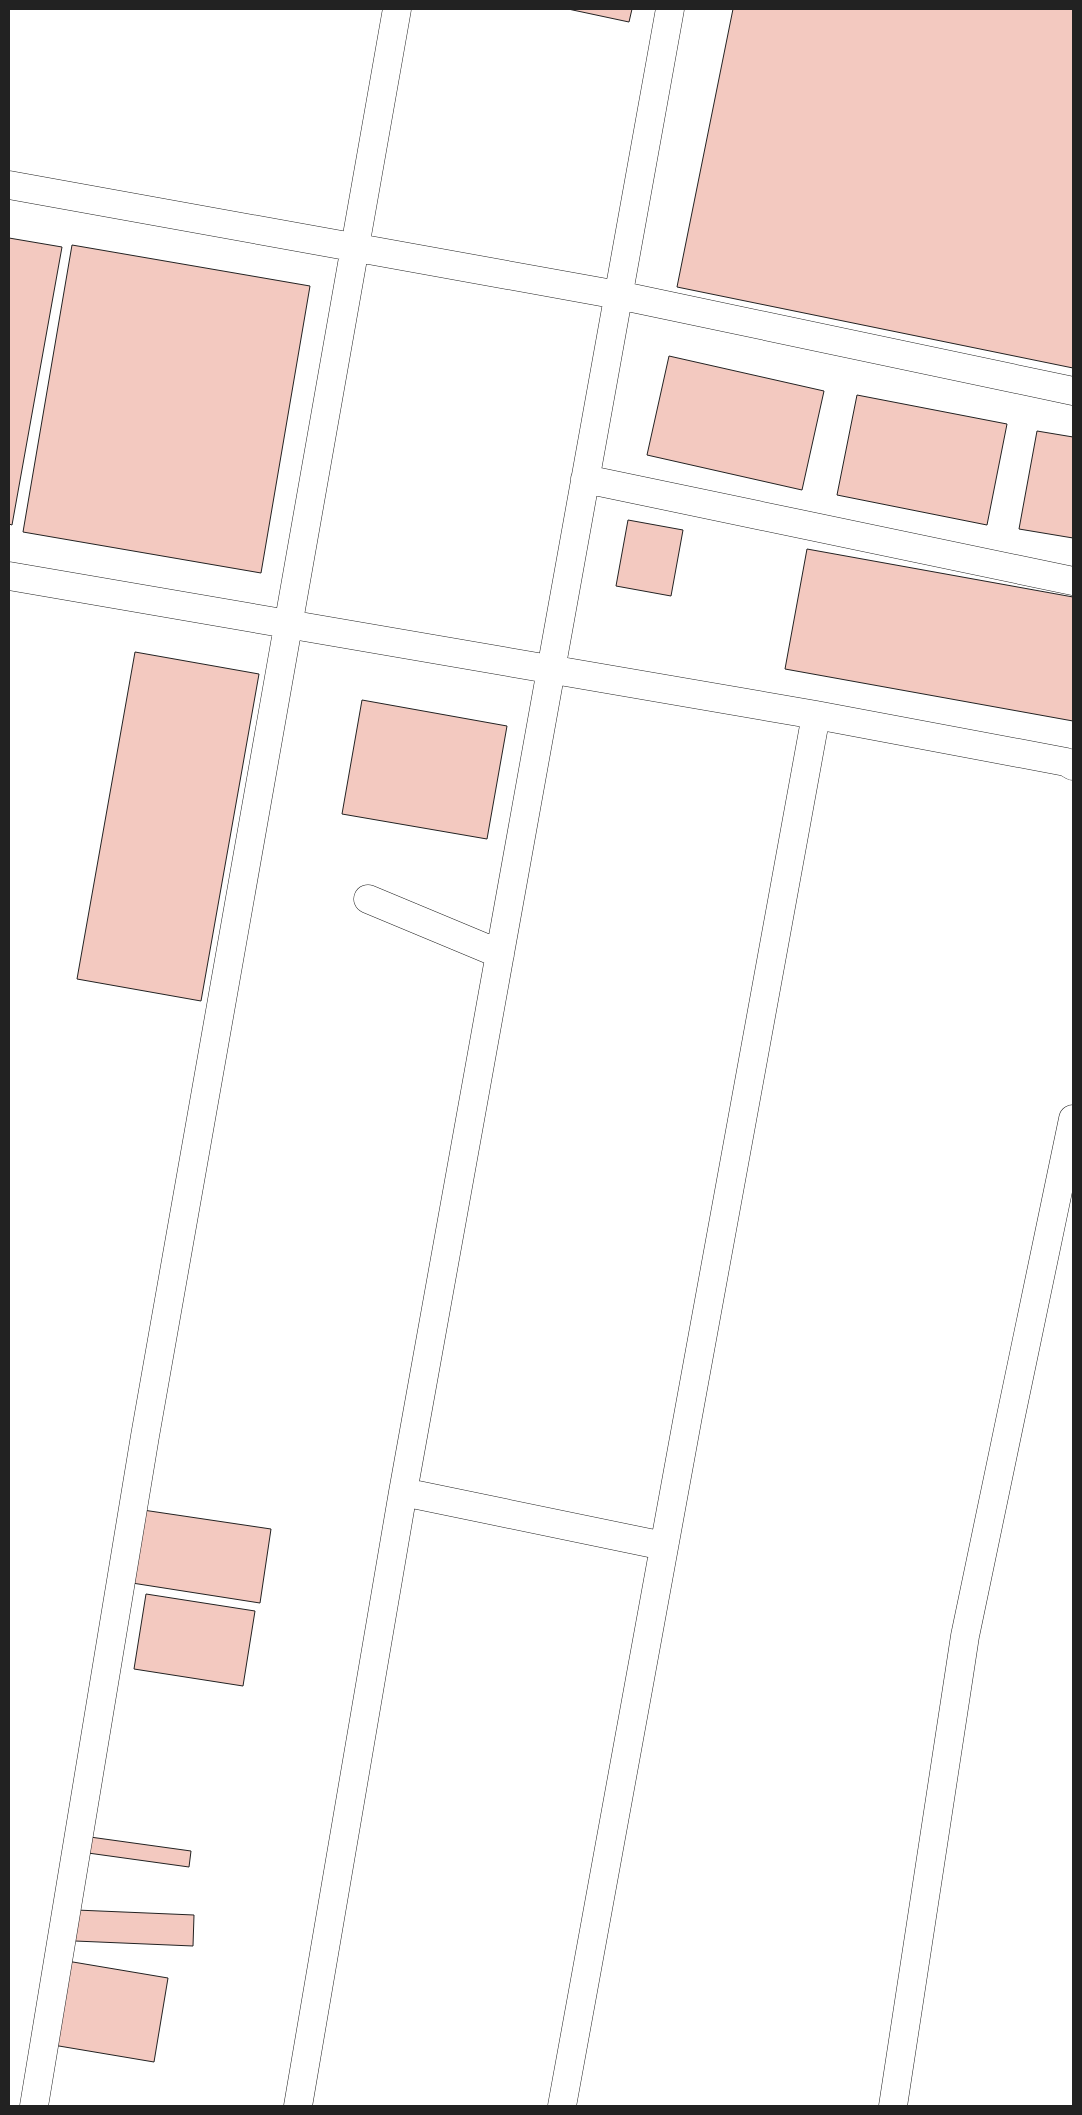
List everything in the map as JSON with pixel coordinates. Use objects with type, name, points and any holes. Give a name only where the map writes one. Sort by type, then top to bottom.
[{"type":"street","points":[[34,2106],[145,1436],[398,9]]},
{"type":"street","points":[[298,2106],[403,1492],[670,9]]},
{"type":"street","points":[[9,185],[618,295],[1073,391]]},
{"type":"street","points":[[585,479],[1073,581]]},
{"type":"street","points":[[9,576],[816,715],[1066,762],[1073,766]]},
{"type":"street","points":[[562,2106],[816,715]]},
{"type":"street","points":[[368,899],[500,954]]},
{"type":"street","points":[[893,2106],[965,1636],[1073,1119]]},
{"type":"street","points":[[403,1492],[664,1546]]},
{"type":"building","points":[[568,9],[632,9],[629,22]]},
{"type":"building","points":[[733,9],[1073,9],[1073,368],[677,287]]},
{"type":"building","points":[[9,238],[62,247],[12,525],[9,524]]},
{"type":"building","points":[[72,245],[310,286],[261,573],[23,532]]},
{"type":"building","points":[[669,356],[824,391],[802,490],[647,455]]},
{"type":"building","points":[[857,395],[1007,424],[987,525],[837,495]]},
{"type":"building","points":[[1037,431],[1073,437],[1073,538],[1019,529]]},
{"type":"building","points":[[628,520],[683,530],[671,596],[616,586]]},
{"type":"building","points":[[807,549],[1073,597],[1073,721],[785,669]]},
{"type":"building","points":[[135,652],[259,674],[201,1001],[77,979]]},
{"type":"building","points":[[362,700],[507,726],[487,839],[342,814]]},
{"type":"building","points":[[143,1510],[271,1529],[260,1603],[132,1583]]},
{"type":"building","points":[[146,1594],[255,1611],[243,1686],[134,1669]]},
{"type":"building","points":[[90,1837],[191,1851],[189,1867],[88,1853]]},
{"type":"building","points":[[76,1910],[194,1915],[193,1946],[75,1941]]},
{"type":"building","points":[[67,1961],[168,1978],[154,2062],[53,2045]]}]
